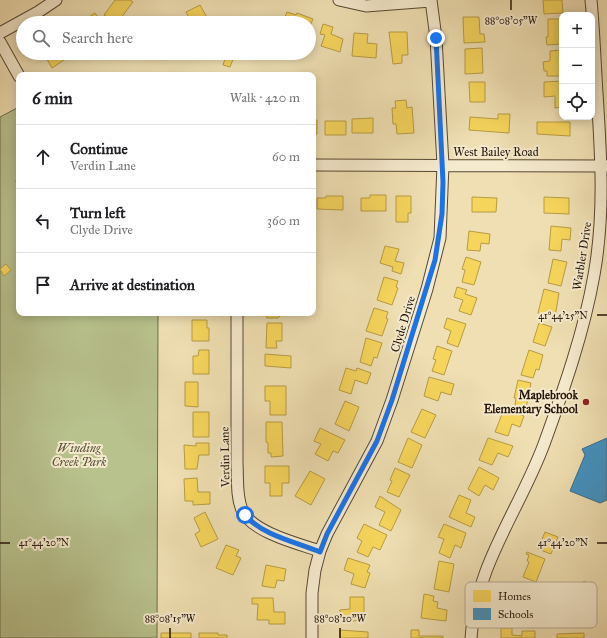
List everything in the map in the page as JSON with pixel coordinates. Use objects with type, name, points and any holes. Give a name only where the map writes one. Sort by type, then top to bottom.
[{"type":"street","points":[[31,16],[56,0]]},
{"type":"street","points":[[339,0],[366,6],[431,0]]},
{"type":"street","name":"Clyde Drive","points":[[312,638],[312,593],[315,570],[320,552],[327,534],[377,441],[392,400],[435,260],[442,214],[443,165],[436,38],[431,0]]},
{"type":"street","name":"Warbler Drive","points":[[481,582],[493,550],[536,464],[560,398],[584,317],[594,276],[600,231],[604,166],[591,0]]},
{"type":"street","points":[[0,33],[16,24]]},
{"type":"street","points":[[0,42],[17,72]]},
{"type":"street","name":"West Bailey Road","points":[[316,165],[604,166]]},
{"type":"street","name":"Verdin Lane","points":[[238,316],[237,470],[238,489],[242,510],[250,522],[261,528],[320,552]]},
{"type":"street","name":"Warbler Drive","points":[[471,638],[472,628]]},
{"type":"green space","name":"Winding Creek Park","points":[[16,109],[16,316],[158,316],[157,638],[0,638],[0,117]]},
{"type":"building: Homes","points":[[115,0],[130,0],[133,2],[122,16],[104,15]]},
{"type":"building: Homes","points":[[543,0],[562,0],[563,12],[544,14]]},
{"type":"building: Homes","points":[[200,5],[206,16],[188,16],[186,12]]},
{"type":"building: Homes","points":[[287,12],[305,16],[285,16]]},
{"type":"building: Homes","points":[[463,17],[479,17],[480,34],[484,34],[485,42],[464,43]]},
{"type":"building: Homes","points":[[548,19],[559,19],[559,44],[547,45],[546,37],[548,37]]},
{"type":"building: Homes","points":[[323,24],[333,27],[331,34],[343,39],[340,52],[321,46],[325,35],[320,34]]},
{"type":"building: Homes","points":[[389,32],[407,32],[408,55],[402,55],[402,63],[393,64]]},
{"type":"building: Homes","points":[[354,33],[368,34],[367,43],[377,44],[376,58],[352,56]]},
{"type":"building: Homes","points":[[482,48],[483,73],[465,74],[465,49]]},
{"type":"building: Homes","points":[[559,50],[559,76],[547,76],[547,71],[544,71],[543,62],[550,61],[550,51]]},
{"type":"building: Homes","points":[[47,60],[64,60],[52,68]]},
{"type":"building: Homes","points":[[225,60],[233,60],[230,67],[223,65]]},
{"type":"building: Homes","points":[[559,81],[559,107],[555,108],[555,96],[544,97],[544,82]]},
{"type":"building: Homes","points":[[469,82],[485,82],[485,102],[470,102]]},
{"type":"building: Homes","points":[[406,100],[407,108],[412,107],[414,133],[397,134],[396,124],[393,124],[392,108],[396,108],[395,101]]},
{"type":"building: Homes","points":[[498,114],[510,114],[509,133],[469,130],[470,117],[498,119]]},
{"type":"building: Homes","points":[[373,118],[373,133],[352,133],[352,119]]},
{"type":"building: Homes","points":[[316,120],[317,120],[316,134]]},
{"type":"building: Homes","points":[[325,121],[346,121],[346,135],[325,135]]},
{"type":"building: Homes","points":[[537,122],[570,122],[570,136],[537,134]]},
{"type":"building: Homes","points":[[370,195],[386,195],[386,211],[361,211],[361,198],[370,198]]},
{"type":"building: Homes","points":[[326,196],[343,196],[343,210],[317,209],[317,198],[326,198]]},
{"type":"building: Homes","points":[[396,196],[411,196],[411,213],[408,213],[408,222],[396,222]]},
{"type":"building: Homes","points":[[472,197],[497,198],[496,212],[472,212]]},
{"type":"building: Homes","points":[[544,197],[569,198],[569,214],[544,213]]},
{"type":"building: Homes","points":[[551,226],[571,228],[570,240],[562,239],[561,251],[549,250]]},
{"type":"building: Homes","points":[[469,231],[490,234],[489,244],[481,243],[480,251],[467,250]]},
{"type":"building: Homes","points":[[385,246],[399,249],[395,261],[404,263],[401,274],[392,271],[393,267],[380,263]]},
{"type":"building: Homes","points":[[466,257],[481,262],[474,285],[462,282],[465,270],[462,269]]},
{"type":"building: Homes","points":[[553,259],[567,262],[561,286],[548,283]]},
{"type":"building: Homes","points":[[6,264],[11,270],[4,276],[0,269]]},
{"type":"building: Homes","points":[[384,277],[398,281],[396,287],[398,288],[392,305],[377,300]]},
{"type":"building: Homes","points":[[457,287],[467,290],[465,294],[477,298],[471,315],[459,311],[463,300],[454,297]]},
{"type":"building: Homes","points":[[544,289],[559,293],[555,317],[538,313]]},
{"type":"building: Homes","points":[[374,308],[388,312],[386,318],[388,319],[382,336],[366,331]]},
{"type":"building: Homes","points":[[266,316],[280,316],[278,318],[267,318]]},
{"type":"building: Homes","points":[[447,318],[466,324],[458,347],[447,343],[451,331],[444,328]]},
{"type":"building: Homes","points":[[192,320],[207,320],[207,328],[209,328],[209,341],[192,341]]},
{"type":"building: Homes","points":[[267,323],[282,323],[282,341],[276,341],[277,348],[266,348]]},
{"type":"building: Homes","points":[[539,323],[552,327],[545,346],[533,342]]},
{"type":"building: Homes","points":[[366,338],[382,343],[377,358],[374,357],[371,366],[360,362]]},
{"type":"building: Homes","points":[[437,346],[452,351],[444,375],[432,371],[436,360],[433,359]]},
{"type":"building: Homes","points":[[199,350],[209,350],[209,374],[193,374],[193,356],[198,356]]},
{"type":"building: Homes","points":[[529,350],[543,355],[539,370],[536,369],[533,378],[521,375]]},
{"type":"building: Homes","points":[[265,354],[291,356],[291,368],[265,366]]},
{"type":"building: Homes","points":[[346,368],[356,371],[357,368],[371,373],[367,384],[355,380],[351,394],[339,390]]},
{"type":"building: Homes","points":[[429,377],[454,384],[451,395],[441,392],[438,401],[424,396]]},
{"type":"building: Homes","points":[[518,380],[531,383],[526,408],[515,405],[516,398],[514,398]]},
{"type":"building: Homes","points":[[185,382],[198,382],[198,407],[185,406]]},
{"type":"building: Homes","points":[[265,386],[286,386],[286,415],[270,415],[270,401],[265,401]]},
{"type":"building: Homes","points":[[345,401],[359,407],[349,431],[335,424]]},
{"type":"building: Homes","points":[[422,409],[436,415],[425,438],[411,432]]},
{"type":"building: Homes","points":[[504,409],[524,416],[520,427],[512,424],[508,436],[495,432]]},
{"type":"building: Homes","points":[[193,412],[209,412],[209,437],[193,437]]},
{"type":"building: Homes","points":[[266,422],[282,422],[283,456],[271,457],[271,453],[268,453],[268,443],[266,442]]},
{"type":"building: Homes","points":[[320,428],[345,440],[338,453],[333,451],[328,461],[315,454],[321,444],[314,441]]},
{"type":"building: Homes","points":[[408,438],[422,445],[412,468],[398,462]]},
{"type":"building: Homes","points":[[488,438],[513,446],[508,457],[498,453],[492,465],[479,460]]},
{"type":"building: Homes","points":[[196,443],[209,443],[209,455],[199,455],[197,469],[185,469],[184,445],[196,446]]},
{"type":"building: Homes","points":[[265,466],[289,466],[289,483],[282,483],[282,496],[270,496],[270,483],[265,483]]},
{"type":"building: Homes","points":[[479,467],[499,478],[493,490],[485,485],[479,496],[468,489]]},
{"type":"building: Homes","points":[[395,468],[410,475],[399,497],[387,492],[392,481],[390,480]]},
{"type":"building: Homes","points":[[310,471],[325,479],[311,505],[295,496]]},
{"type":"building: Homes","points":[[197,478],[198,492],[210,492],[210,504],[193,505],[193,501],[185,501],[184,479]]},
{"type":"building: Homes","points":[[459,495],[471,500],[466,513],[475,517],[471,527],[449,517]]},
{"type":"building: Homes","points":[[380,496],[401,510],[391,531],[379,525],[385,512],[375,507]]},
{"type":"building: Homes","points":[[205,512],[218,539],[201,547],[195,534],[200,531],[194,518]]},
{"type":"building: Homes","points":[[364,524],[387,535],[380,550],[373,547],[368,557],[357,552],[362,541],[357,538]]},
{"type":"building: Homes","points":[[444,524],[466,533],[461,548],[455,545],[450,558],[439,553],[444,539],[438,537]]},
{"type":"building: Homes","points":[[545,532],[558,537],[551,554],[538,549]]},
{"type":"building: Homes","points":[[226,545],[239,550],[236,556],[241,558],[233,575],[216,568]]},
{"type":"building: Homes","points":[[527,552],[545,559],[536,582],[523,577],[529,562],[527,561],[529,555],[526,554]]},
{"type":"building: Homes","points":[[348,558],[370,565],[367,572],[370,573],[365,588],[351,584],[354,574],[344,570]]},
{"type":"building: Homes","points":[[439,561],[454,564],[449,592],[434,589]]},
{"type":"building: Homes","points":[[266,565],[286,569],[284,581],[277,580],[275,588],[262,586]]},
{"type":"building: Homes","points":[[424,594],[434,596],[433,601],[438,602],[437,608],[447,610],[446,621],[421,618]]},
{"type":"building: Homes","points":[[350,597],[364,597],[364,620],[340,622],[340,610],[350,609]]},
{"type":"building: Homes","points":[[252,598],[273,598],[274,612],[285,612],[285,624],[269,624],[269,620],[257,620],[258,604],[252,604]]},
{"type":"building: Homes","points":[[501,628],[512,628],[512,635],[522,636],[522,631],[535,631],[535,638],[501,638]]},
{"type":"building: Homes","points":[[340,630],[368,632],[368,638],[340,638]]},
{"type":"building: Homes","points":[[411,630],[419,630],[419,636],[443,636],[443,638],[411,638]]},
{"type":"building: Homes","points":[[161,633],[191,633],[191,638],[161,638]]},
{"type":"building: Homes","points":[[199,633],[218,633],[218,635],[227,635],[227,638],[199,638]]},
{"type":"building: Homes","points":[[584,633],[584,638],[557,638],[557,634]]},
{"type":"building: Schools","points":[[607,438],[607,500],[600,503],[570,491],[585,455],[582,449]]},
{"type":"place","name":"Maplebrook Elementary School","points":[[586,402]]},
{"type":"route","points":[[245,515],[250,522],[261,528],[320,552],[327,534],[377,441],[392,400],[427,289],[440,238],[443,165],[436,38]]}]
